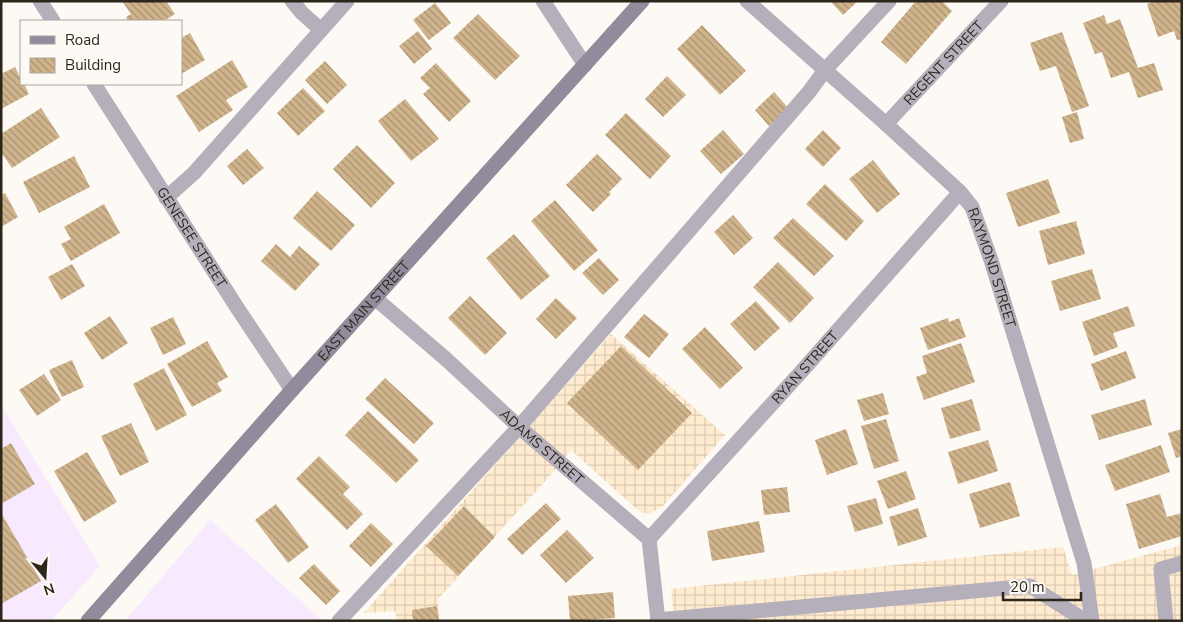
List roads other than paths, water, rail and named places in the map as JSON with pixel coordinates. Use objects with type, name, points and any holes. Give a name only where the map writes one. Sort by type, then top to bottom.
[{"type":"main road","name":"EAST MAIN STREET","points":[[88,621],[292,390],[376,299],[642,1]]},
{"type":"street","points":[[40,1],[52,20]]},
{"type":"street","points":[[292,1],[302,13],[322,30]]},
{"type":"street","points":[[166,198],[194,173],[346,1]]},
{"type":"street","points":[[543,1],[585,64]]},
{"type":"street","name":"RAYMOND STREET","points":[[747,1],[886,124],[960,192],[972,207],[992,260],[1084,563],[1092,621]]},
{"type":"street","points":[[339,621],[519,427],[825,70],[889,1]]},
{"type":"street","name":"REGENT STREET","points":[[886,124],[1001,1]]},
{"type":"street","name":"GENESEE STREET","points":[[95,85],[292,390]]},
{"type":"street","name":"RYAN STREET","points":[[649,539],[801,372],[960,192]]},
{"type":"street","name":"ADAMS STREET","points":[[376,299],[447,360],[519,427],[649,539]]},
{"type":"street","points":[[649,539],[658,620],[1030,586],[1086,621]]},
{"type":"street","points":[[1166,621],[1161,569],[1182,564]]}]
